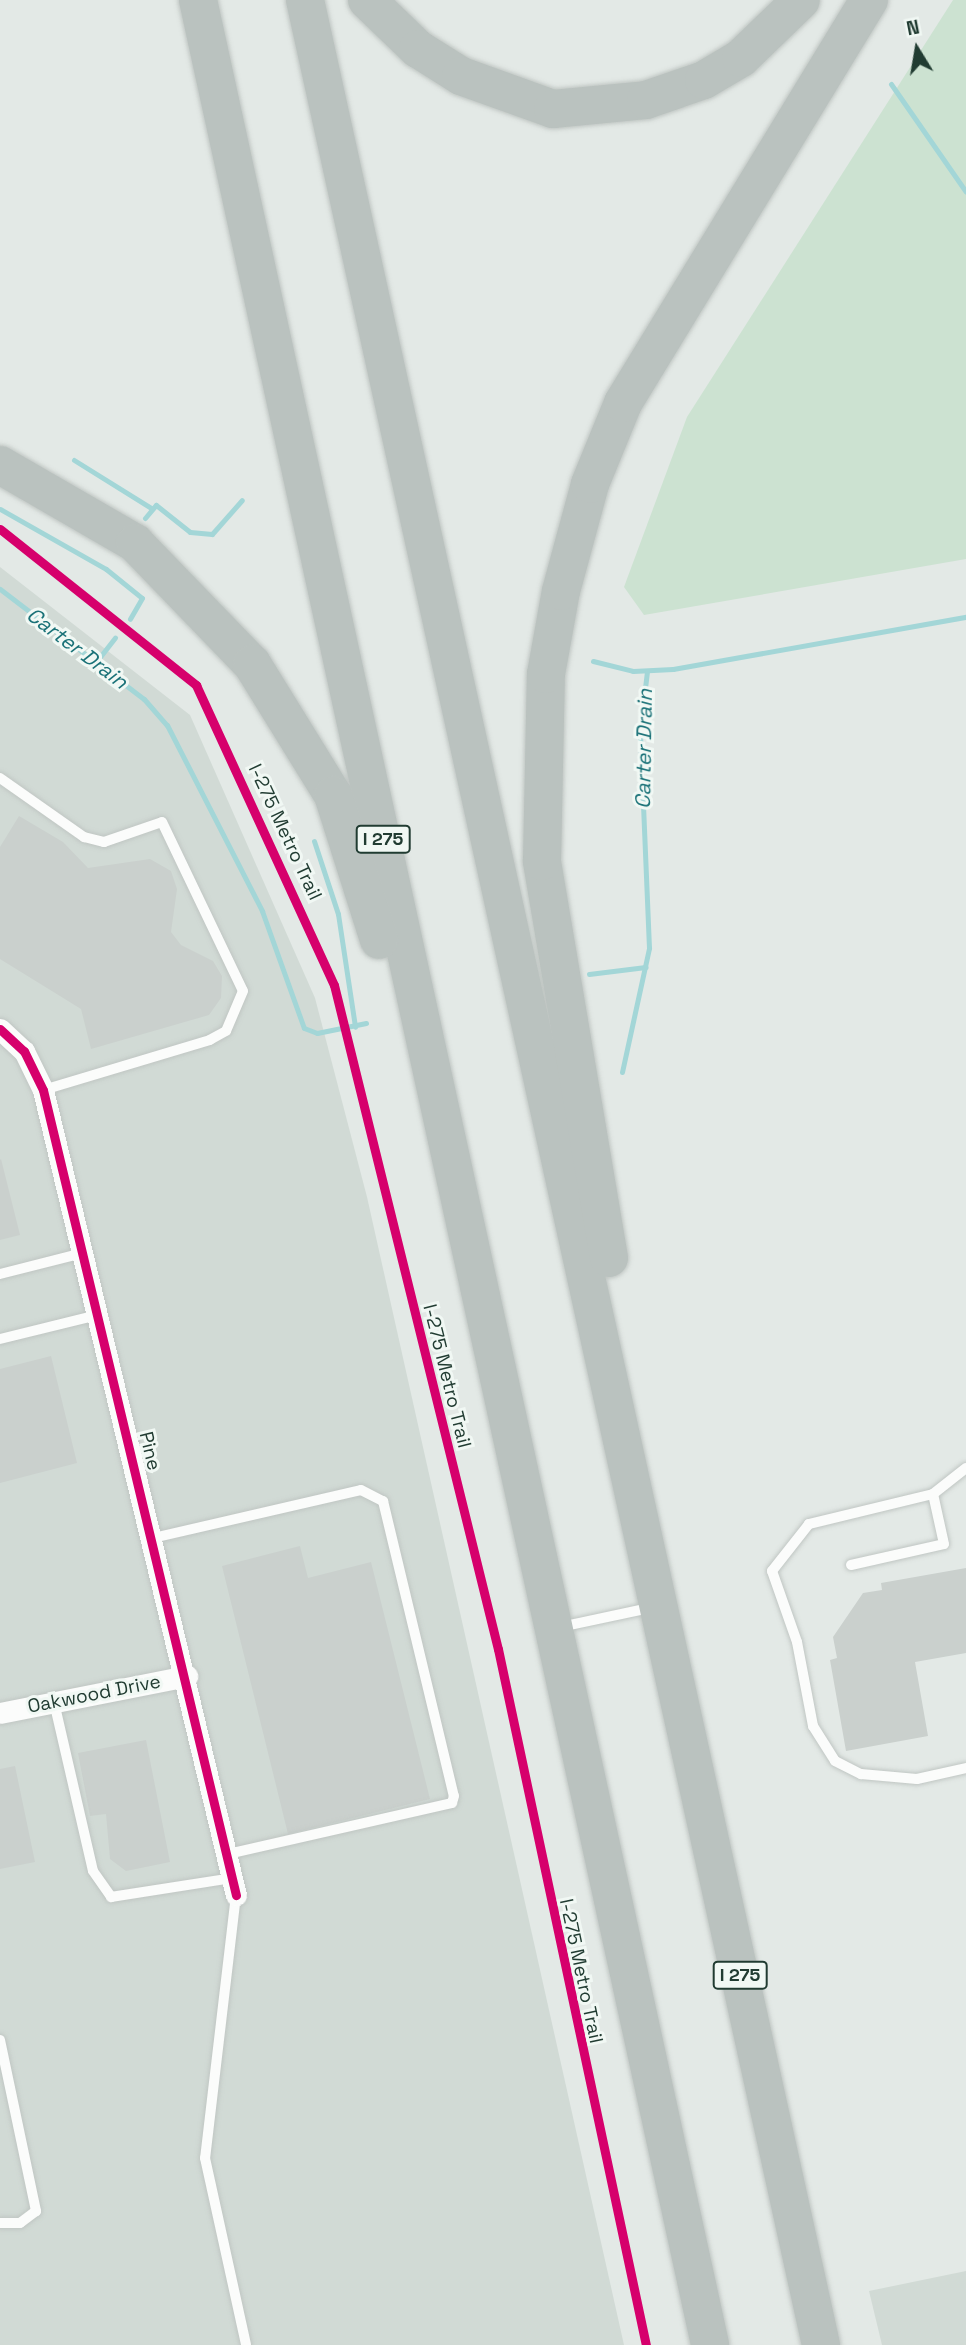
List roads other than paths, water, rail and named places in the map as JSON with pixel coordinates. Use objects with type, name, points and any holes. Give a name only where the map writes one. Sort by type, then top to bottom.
[{"type":"highway","name":"I 275","points":[[196,0],[710,2345]]},
{"type":"highway","name":"I 275","points":[[305,0],[625,1443],[821,2345]]},
{"type":"highway","points":[[367,0],[418,49],[461,76],[508,97],[575,108],[646,100],[704,80],[741,58],[801,0]]},
{"type":"highway","points":[[625,1443],[632,1396],[542,861],[546,674],[590,484],[623,403],[869,0]]},
{"type":"highway","points":[[0,464],[135,543],[191,594],[282,705],[333,795],[369,896],[491,1422],[527,1519]]},
{"type":"street","name":"Pine","points":[[0,1029],[24,1051],[43,1090],[187,1676],[234,1886]]},
{"type":"street","name":"Oakwood Drive","points":[[0,1713],[187,1676]]},
{"type":"lane","points":[[0,778],[84,837],[104,842],[162,822],[243,991],[226,1031],[210,1040],[43,1090]]},
{"type":"lane","points":[[0,1273],[83,1253]]},
{"type":"lane","points":[[0,1339],[98,1315]]},
{"type":"lane","points":[[966,1468],[933,1494],[809,1524],[772,1572],[797,1643],[813,1726],[835,1761],[860,1774],[917,1779],[966,1768]]},
{"type":"lane","points":[[153,1538],[361,1490],[383,1501],[454,1796],[439,1806],[227,1854]]},
{"type":"lane","points":[[851,1565],[944,1544],[933,1494]]},
{"type":"lane","points":[[554,1629],[660,1605]]},
{"type":"lane","points":[[54,1702],[81,1829],[93,1871],[111,1897],[234,1886],[205,2158],[246,2345]]},
{"type":"lane","points":[[0,2040],[36,2211],[20,2223],[0,2223]]},
{"type":"waterway","points":[[891,84],[966,192]]},
{"type":"waterway","points":[[74,460],[151,508]]},
{"type":"waterway","points":[[145,518],[156,505],[190,532],[212,534],[242,500]]},
{"type":"waterway","points":[[0,509],[106,569],[142,598],[130,619]]},
{"type":"waterway","name":"Carter Drain","points":[[0,589],[144,699],[167,725],[262,911],[304,1028],[317,1033],[366,1023]]},
{"type":"waterway","name":"Carter Drain","points":[[593,661],[633,671],[673,669],[966,617]]},
{"type":"waterway","points":[[96,662],[115,638]]},
{"type":"waterway","name":"Carter Drain","points":[[622,1072],[649,948],[640,730],[647,671]]},
{"type":"waterway","points":[[314,841],[338,914],[355,1027]]},
{"type":"waterway","name":"Carter Drain","points":[[589,974],[646,967]]}]
